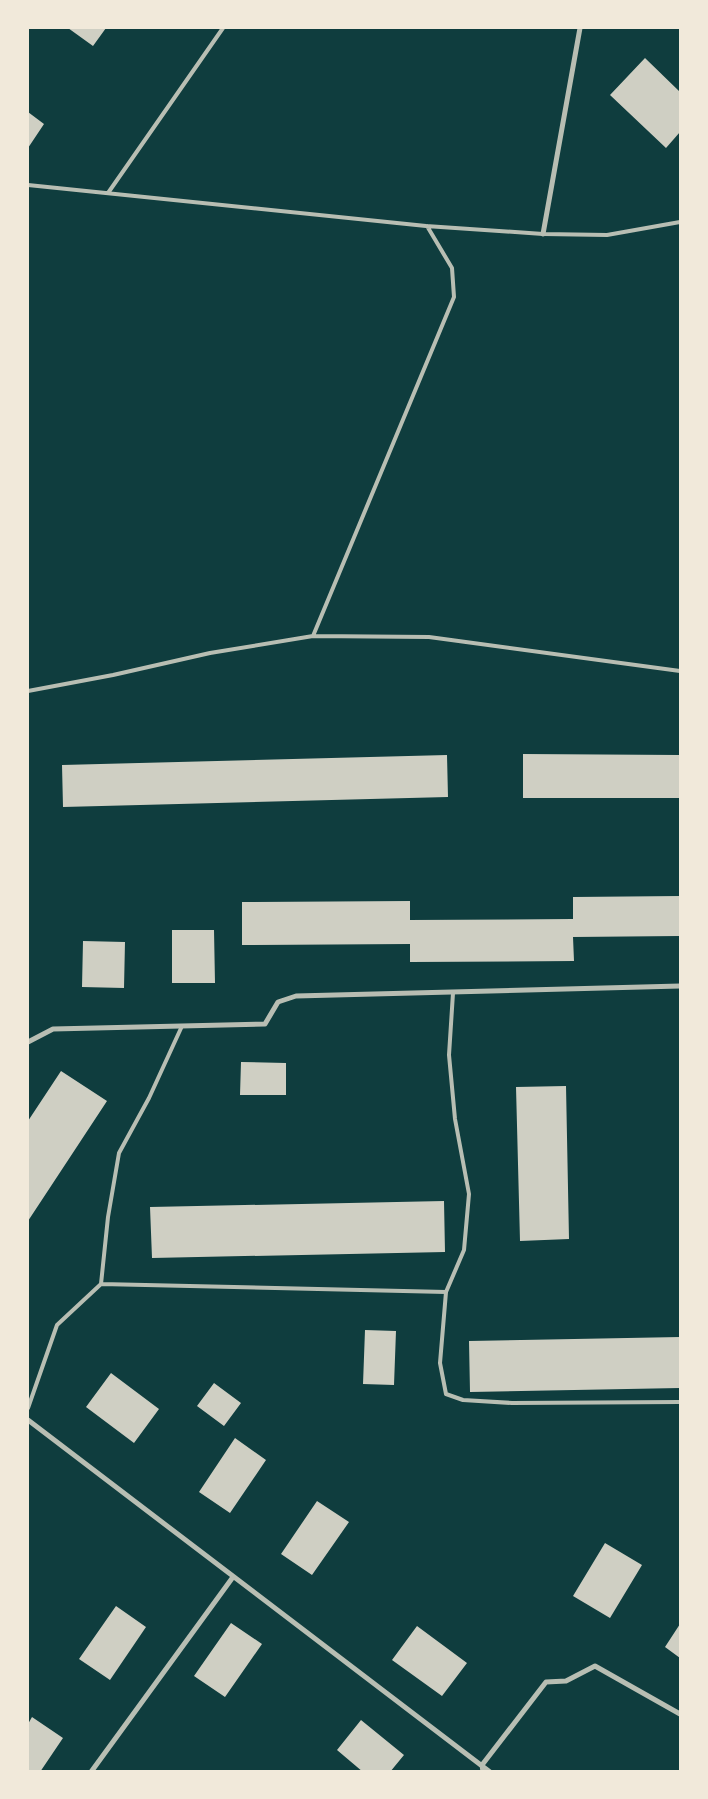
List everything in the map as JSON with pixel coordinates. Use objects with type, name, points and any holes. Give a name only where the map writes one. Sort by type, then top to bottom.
[{"type":"street","points":[[543,234],[580,28]]},
{"type":"street","points":[[28,1042],[53,1029],[265,1024],[278,1002],[296,996],[680,986]]},
{"type":"street","points":[[28,1420],[482,1768],[490,1772]]},
{"type":"street","points":[[91,1772],[233,1577]]},
{"type":"street","points":[[482,1768],[546,1682],[566,1681],[595,1666],[680,1714]]},
{"type":"lane","points":[[108,193],[223,28]]},
{"type":"lane","points":[[28,185],[426,226],[543,234],[607,235],[680,222]]},
{"type":"lane","points":[[314,636],[454,298],[452,268],[426,226]]},
{"type":"lane","points":[[28,691],[210,654],[314,636],[428,637],[680,671]]},
{"type":"lane","points":[[453,993],[449,1055],[455,1119],[469,1194],[464,1250],[446,1292],[440,1363],[446,1394],[463,1400],[512,1403],[680,1402]]},
{"type":"lane","points":[[28,1408],[57,1325],[101,1284],[108,1216],[119,1153],[149,1098],[182,1026]]},
{"type":"lane","points":[[101,1284],[446,1292]]},
{"type":"building","points":[[68,28],[106,28],[93,46]]},
{"type":"building","points":[[645,58],[680,92],[680,132],[666,148],[610,95]]},
{"type":"building","points":[[28,112],[44,124],[28,148]]},
{"type":"building","points":[[523,754],[680,755],[680,798],[523,798]]},
{"type":"building","points":[[447,755],[448,797],[63,807],[62,765]]},
{"type":"building","points":[[680,896],[680,936],[573,937],[574,961],[410,962],[410,944],[242,945],[242,902],[410,901],[410,920],[573,919],[573,897]]},
{"type":"building","points":[[172,930],[214,930],[215,983],[172,983]]},
{"type":"building","points":[[83,941],[125,942],[124,988],[82,987]]},
{"type":"building","points":[[241,1062],[286,1063],[286,1095],[240,1095]]},
{"type":"building","points":[[61,1071],[107,1101],[28,1221],[28,1121]]},
{"type":"building","points":[[566,1086],[569,1239],[520,1241],[516,1087]]},
{"type":"building","points":[[444,1201],[445,1252],[152,1258],[150,1207]]},
{"type":"building","points":[[365,1330],[396,1331],[394,1385],[363,1384]]},
{"type":"building","points":[[680,1337],[680,1388],[470,1392],[469,1341]]},
{"type":"building","points":[[111,1373],[159,1409],[134,1443],[86,1407]]},
{"type":"building","points":[[214,1383],[241,1403],[224,1426],[197,1406]]},
{"type":"building","points":[[235,1438],[266,1460],[230,1513],[199,1492]]},
{"type":"building","points":[[317,1501],[349,1522],[312,1575],[281,1554]]},
{"type":"building","points":[[605,1543],[642,1565],[610,1618],[573,1596]]},
{"type":"building","points":[[116,1606],[146,1627],[110,1680],[79,1659]]},
{"type":"building","points":[[231,1623],[262,1644],[225,1697],[194,1676]]},
{"type":"building","points":[[680,1624],[680,1658],[665,1647]]},
{"type":"building","points":[[417,1626],[467,1663],[442,1696],[392,1660]]},
{"type":"building","points":[[32,1717],[63,1738],[40,1772],[28,1772],[28,1724]]},
{"type":"building","points":[[361,1720],[404,1755],[390,1772],[363,1772],[337,1750]]}]
